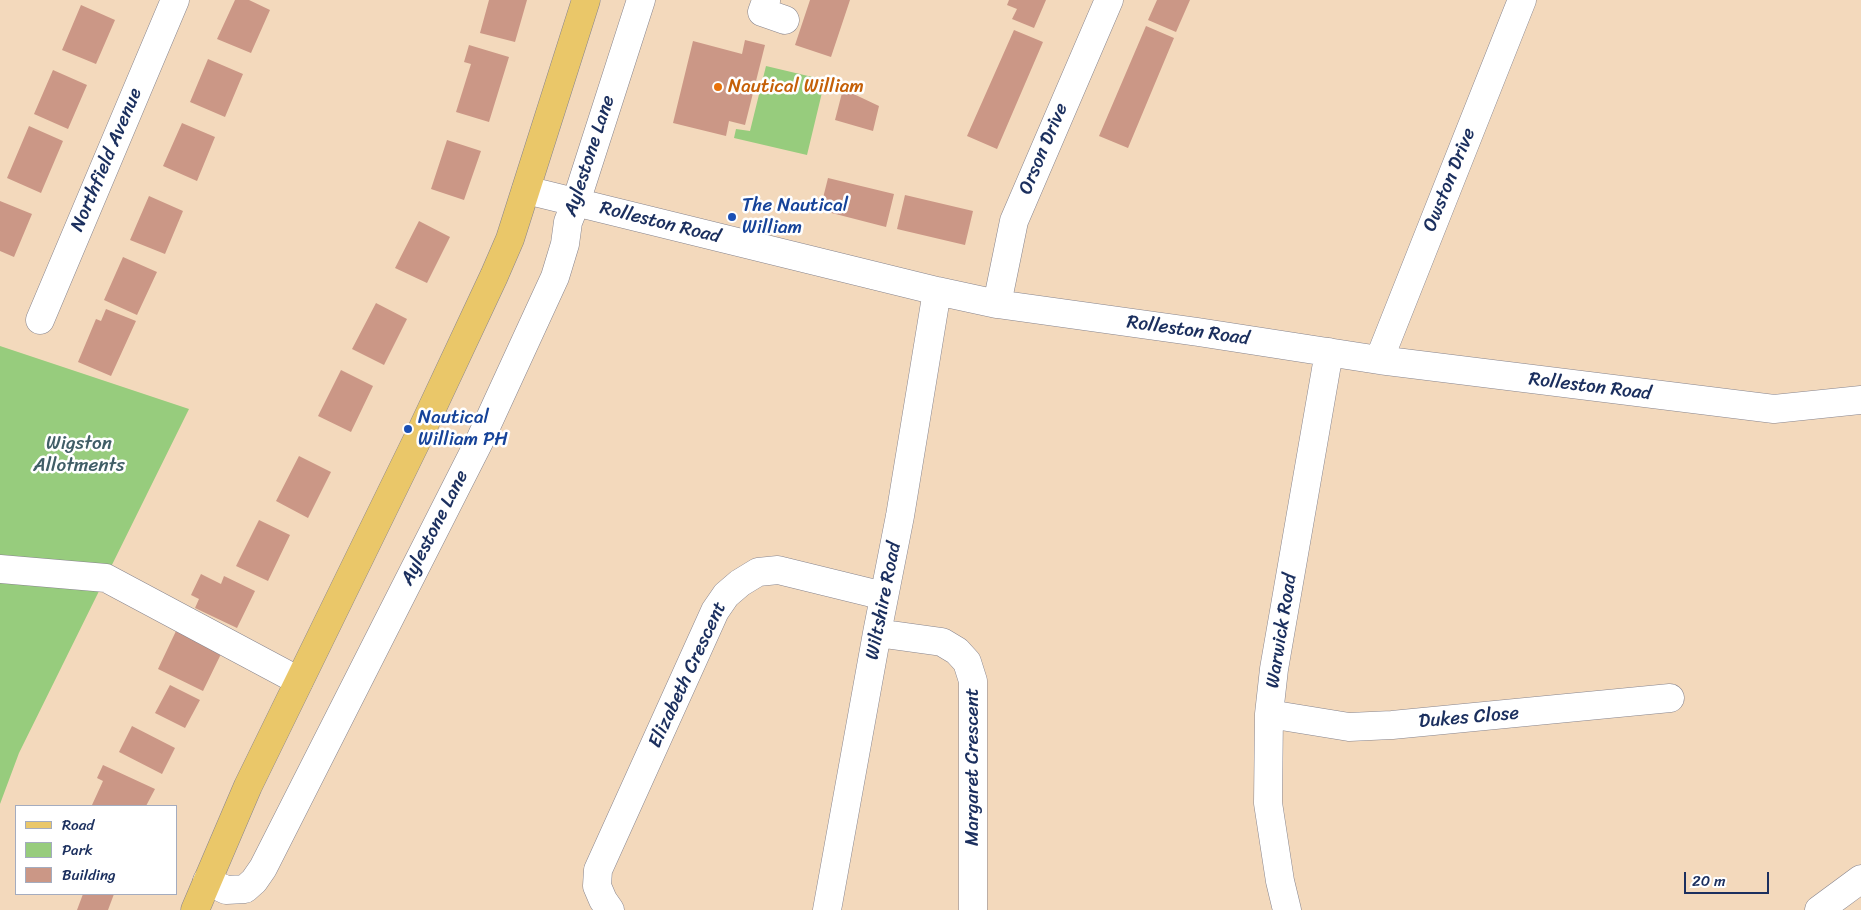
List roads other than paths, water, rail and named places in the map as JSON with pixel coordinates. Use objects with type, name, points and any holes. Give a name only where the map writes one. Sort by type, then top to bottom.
[{"type":"main road","points":[[195,910],[248,786],[419,436],[510,239],[586,0]]},
{"type":"street","name":"Northfield Avenue","points":[[40,320],[175,0]]},
{"type":"street","name":"Aylestone Lane","points":[[207,881],[226,890],[245,888],[254,882],[263,868],[480,440],[555,277],[565,244],[568,222],[641,0]]},
{"type":"street","name":"Orson Drive","points":[[997,304],[1014,220],[1108,0]]},
{"type":"street","name":"Owston Drive","points":[[1379,360],[1522,0]]},
{"type":"street","name":"Rolleston Road","points":[[526,190],[937,292],[997,304],[1379,360],[1774,409],[1861,400]]},
{"type":"street","name":"Wiltshire Road","points":[[827,910],[900,516],[937,292]]},
{"type":"street","name":"Warwick Road","points":[[1287,910],[1280,881],[1268,803],[1269,714],[1274,669],[1329,352]]},
{"type":"street","points":[[0,569],[106,578],[299,681]]},
{"type":"street","name":"Elizabeth Crescent","points":[[610,910],[597,886],[598,870],[715,611],[726,595],[740,583],[758,572],[778,570],[884,596]]},
{"type":"street","name":"Margaret Crescent","points":[[877,632],[942,642],[957,651],[966,662],[973,681],[973,910]]},
{"type":"street","name":"Dukes Close","points":[[1269,714],[1349,726],[1401,724],[1670,698]]},
{"type":"street","points":[[1818,910],[1861,879]]},
{"type":"place","name":"Nautical William","points":[[718,87]]},
{"type":"place","name":"The Nautical William","points":[[732,217]]},
{"type":"place","name":"Nautical William PH","points":[[408,429]]},
{"type":"park label","name":"Wigston Allotments","points":[[79,455]]}]
